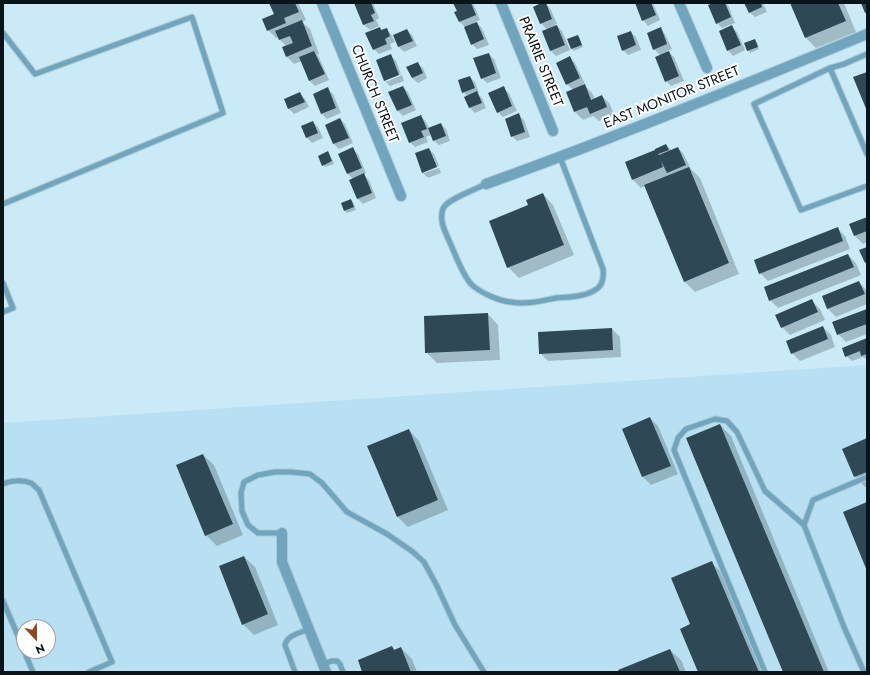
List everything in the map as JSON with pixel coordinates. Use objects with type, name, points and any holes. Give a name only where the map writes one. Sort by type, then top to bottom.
[{"type":"street","name":"CHURCH STREET","points":[[322,3],[401,196]]},
{"type":"street","name":"PRAIRIE STREET","points":[[501,3],[553,131]]},
{"type":"street","points":[[679,3],[707,68]]},
{"type":"street","name":"EAST MONITOR STREET","points":[[486,184],[717,96],[867,34]]},
{"type":"street","points":[[282,533],[282,562],[324,668]]},
{"type":"lane","points":[[3,33],[35,74],[192,17],[223,113],[3,204]]},
{"type":"lane","points":[[867,54],[844,64],[830,68],[754,104],[801,210],[867,186]]},
{"type":"lane","points":[[830,68],[867,154]]},
{"type":"lane","points":[[486,184],[450,202],[443,208],[441,214],[445,232],[466,277],[472,285],[501,300],[516,303],[585,294],[595,290],[601,284],[604,278],[603,269],[560,157]]},
{"type":"lane","points":[[3,283],[13,308],[3,312]]},
{"type":"lane","points":[[765,672],[674,450],[678,438],[686,429],[715,419],[727,421],[737,432],[765,491],[804,525],[864,672]]},
{"type":"lane","points":[[282,533],[258,533],[248,525],[242,511],[241,493],[244,482],[258,475],[275,472],[310,474],[322,483],[347,512],[387,534],[413,552],[424,562],[455,625],[484,672]]},
{"type":"lane","points":[[804,525],[813,500],[867,477]]},
{"type":"lane","points":[[3,484],[20,481],[31,483],[39,490],[112,662],[89,672]]},
{"type":"lane","points":[[3,601],[16,632]]},
{"type":"lane","points":[[295,672],[285,645],[287,639],[308,629]]},
{"type":"lane","points":[[27,659],[32,672]]},
{"type":"lane","points":[[324,668],[332,661],[337,661],[343,672]]},
{"type":"shaded area","points":[[867,365],[867,672],[3,672],[3,423]]},
{"type":"building","points":[[269,3],[295,3],[299,12],[284,18],[286,23],[267,31],[262,19],[274,14]]},
{"type":"building","points":[[354,3],[371,3],[375,13],[371,15],[374,21],[363,25]]},
{"type":"building","points":[[453,3],[471,3],[476,15],[459,22],[454,12],[457,11]]},
{"type":"building","points":[[541,3],[546,3],[552,19],[540,24],[533,7]]},
{"type":"building","points":[[635,3],[651,3],[656,15],[642,21]]},
{"type":"building","points":[[713,3],[725,3],[731,17],[716,24],[708,5]]},
{"type":"building","points":[[744,3],[761,3],[762,7],[749,13]]},
{"type":"building","points":[[790,3],[838,3],[846,21],[805,38]]},
{"type":"building","points":[[861,3],[867,3],[867,12],[865,13]]},
{"type":"building","points":[[302,20],[312,46],[286,57],[282,47],[293,43],[290,36],[279,40],[275,31]]},
{"type":"building","points":[[477,22],[484,39],[471,45],[464,27]]},
{"type":"building","points":[[557,25],[565,45],[550,51],[542,31]]},
{"type":"building","points":[[732,25],[741,45],[727,51],[719,31]]},
{"type":"building","points":[[380,27],[381,30],[387,28],[390,36],[385,39],[387,44],[373,50],[365,33]]},
{"type":"building","points":[[661,27],[667,44],[653,50],[647,33]]},
{"type":"building","points":[[407,29],[413,41],[398,47],[393,35]]},
{"type":"building","points":[[631,31],[636,45],[622,51],[617,36]]},
{"type":"building","points":[[578,35],[582,45],[571,49],[567,39]]},
{"type":"building","points":[[755,39],[758,47],[747,51],[744,43]]},
{"type":"building","points":[[314,51],[325,74],[309,81],[299,57]]},
{"type":"building","points":[[669,51],[679,76],[665,82],[655,57]]},
{"type":"building","points":[[489,53],[496,73],[481,79],[473,58]]},
{"type":"building","points":[[391,54],[399,75],[384,81],[376,60]]},
{"type":"building","points":[[570,56],[580,78],[566,85],[556,63]]},
{"type":"building","points":[[418,62],[423,73],[412,78],[406,67]]},
{"type":"building","points":[[867,72],[867,111],[853,77]]},
{"type":"building","points":[[470,76],[475,88],[462,93],[458,80]]},
{"type":"building","points":[[585,84],[591,100],[602,95],[607,107],[590,114],[587,107],[574,112],[566,92]]},
{"type":"building","points":[[403,86],[412,105],[397,111],[388,92]]},
{"type":"building","points":[[504,86],[512,106],[497,113],[488,93]]},
{"type":"building","points":[[328,87],[336,108],[321,114],[313,94]]},
{"type":"building","points":[[477,91],[482,103],[469,108],[464,97]]},
{"type":"building","points":[[300,92],[305,102],[288,109],[284,99]]},
{"type":"building","points":[[519,113],[525,132],[511,137],[505,119]]},
{"type":"building","points":[[421,115],[427,129],[421,131],[424,137],[409,143],[401,123]]},
{"type":"building","points":[[340,118],[349,138],[333,144],[325,125]]},
{"type":"building","points":[[313,121],[318,133],[306,138],[301,126]]},
{"type":"building","points":[[441,123],[446,136],[433,141],[428,128]]},
{"type":"building","points":[[666,144],[669,150],[658,154],[659,155],[678,147],[686,165],[667,173],[661,161],[663,167],[632,180],[625,162]]},
{"type":"building","points":[[353,147],[362,168],[347,174],[338,154]]},
{"type":"building","points":[[429,148],[437,167],[422,173],[415,153]]},
{"type":"building","points":[[328,151],[332,161],[322,166],[318,156]]},
{"type":"building","points":[[689,167],[729,263],[684,282],[644,185]]},
{"type":"building","points":[[364,173],[372,193],[357,199],[349,180]]},
{"type":"building","points":[[543,193],[564,245],[507,268],[489,221],[528,205],[526,200]]},
{"type":"building","points":[[351,199],[354,207],[344,211],[341,203]]},
{"type":"building","points":[[867,217],[867,231],[854,236],[849,224]]},
{"type":"building","points":[[838,227],[843,241],[759,274],[754,260]]},
{"type":"building","points":[[867,247],[867,262],[865,263],[859,250]]},
{"type":"building","points":[[848,254],[854,267],[769,301],[764,287]]},
{"type":"building","points":[[859,281],[865,294],[827,309],[822,296]]},
{"type":"building","points":[[812,299],[818,312],[781,328],[775,315]]},
{"type":"building","points":[[867,309],[867,324],[837,335],[832,322]]},
{"type":"building","points":[[488,313],[490,350],[425,353],[424,316]]},
{"type":"building","points":[[823,326],[828,339],[791,354],[786,341]]},
{"type":"building","points":[[612,328],[613,350],[539,354],[538,332]]},
{"type":"building","points":[[867,338],[867,354],[861,356],[860,351],[845,357],[842,348]]},
{"type":"building","points":[[650,417],[671,466],[642,477],[622,429]]},
{"type":"building","points":[[720,424],[824,672],[783,672],[686,438]]},
{"type":"building","points":[[409,429],[438,500],[397,517],[367,446]]},
{"type":"building","points":[[867,438],[867,472],[854,477],[842,449]]},
{"type":"building","points":[[203,454],[233,524],[205,536],[176,465]]},
{"type":"building","points":[[867,502],[867,571],[843,512]]},
{"type":"building","points":[[244,556],[268,614],[242,625],[219,566]]},
{"type":"building","points":[[712,561],[759,672],[698,672],[680,629],[690,624],[671,578]]},
{"type":"building","points":[[392,646],[394,650],[401,647],[411,672],[362,672],[358,660]]},
{"type":"building","points":[[670,649],[680,672],[619,672],[618,670]]}]
